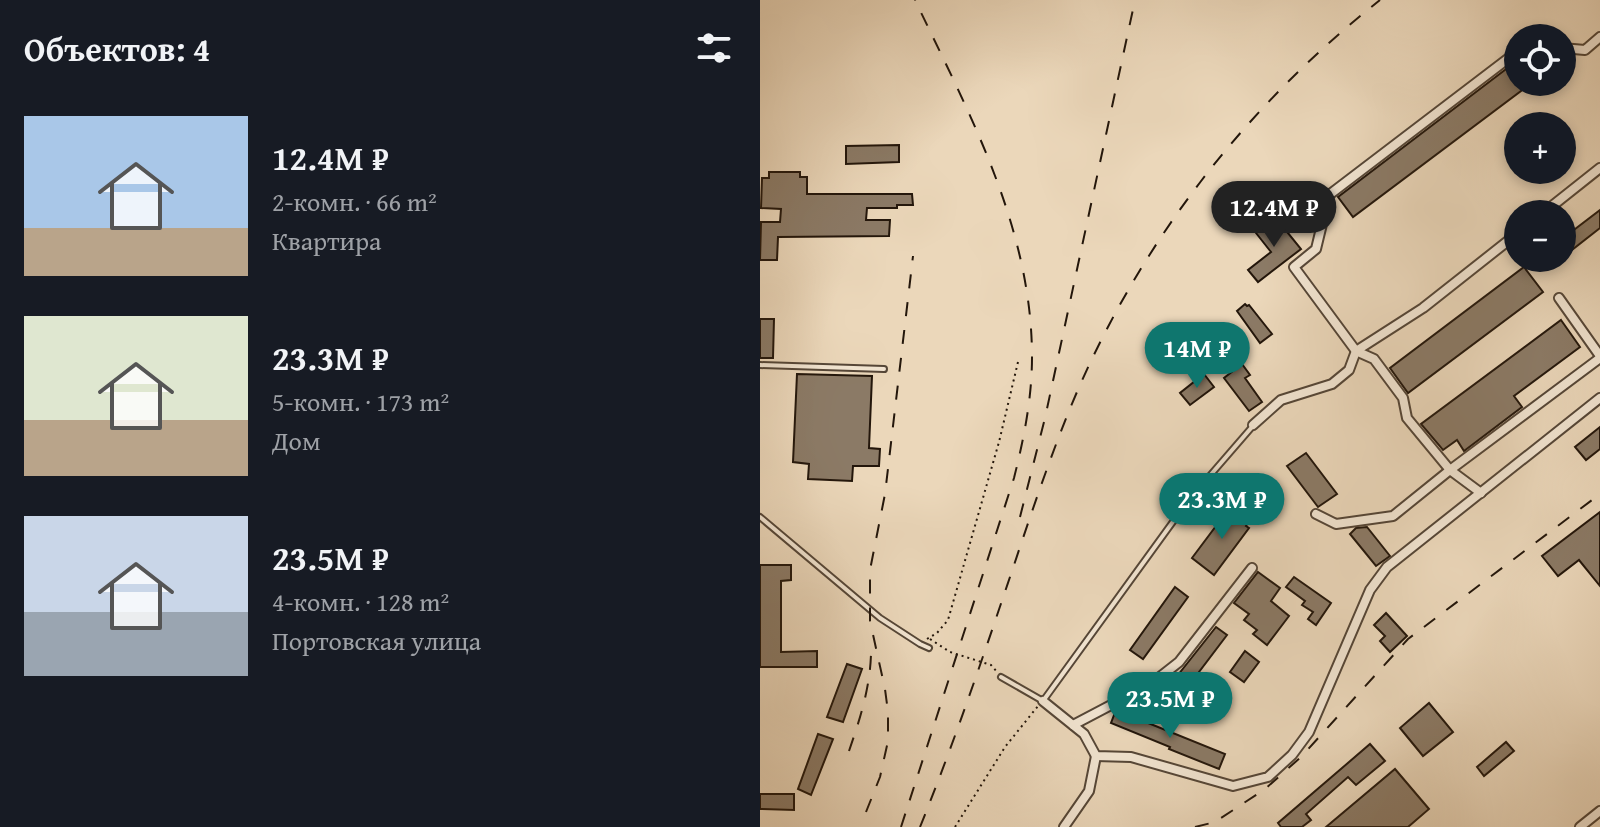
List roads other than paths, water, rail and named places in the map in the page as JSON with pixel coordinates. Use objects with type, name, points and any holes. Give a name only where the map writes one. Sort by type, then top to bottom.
[{"type":"street","points":[[1576,49],[1585,50],[1600,37]]},
{"type":"street","points":[[1481,493],[1450,470],[1407,418],[1403,398],[1374,359],[1356,351],[1294,267],[1316,249],[1329,195],[1504,62]]},
{"type":"street","points":[[1560,200],[1600,168]]},
{"type":"street","points":[[1253,425],[1281,400],[1332,384],[1349,370],[1356,351],[1423,308],[1504,244]]},
{"type":"street","points":[[1316,514],[1336,524],[1393,516],[1600,357],[1559,298]]},
{"type":"street","points":[[1096,756],[1131,757],[1233,786],[1268,777],[1292,755],[1309,732],[1370,590],[1387,567],[1600,398]]},
{"type":"street","points":[[1073,725],[1151,684],[1179,662],[1252,568]]},
{"type":"street","points":[[1043,701],[1084,734],[1096,756],[1089,791],[1064,827]]},
{"type":"street","points":[[1580,827],[1600,811]]},
{"type":"lane","points":[[760,365],[884,369]]},
{"type":"lane","points":[[1001,677],[1043,701],[1188,501],[1253,425]]},
{"type":"lane","points":[[760,517],[880,618],[929,648]]},
{"type":"railway","points":[[901,827],[1014,478],[1027,418],[1032,357],[1029,309],[1009,217],[976,129],[915,0]]},
{"type":"railway","points":[[1020,517],[1045,418],[1135,0]]},
{"type":"railway","points":[[920,827],[968,700],[1061,431],[1096,351],[1126,294],[1160,238],[1239,135],[1283,87],[1380,0]]},
{"type":"railway","points":[[866,812],[880,777],[888,741],[885,689],[870,621],[870,570],[885,494],[913,256]]},
{"type":"railway","points":[[1195,827],[1215,822],[1265,789],[1301,757],[1408,639],[1600,494]]},
{"type":"railway","points":[[849,751],[861,715],[871,654]]}]
